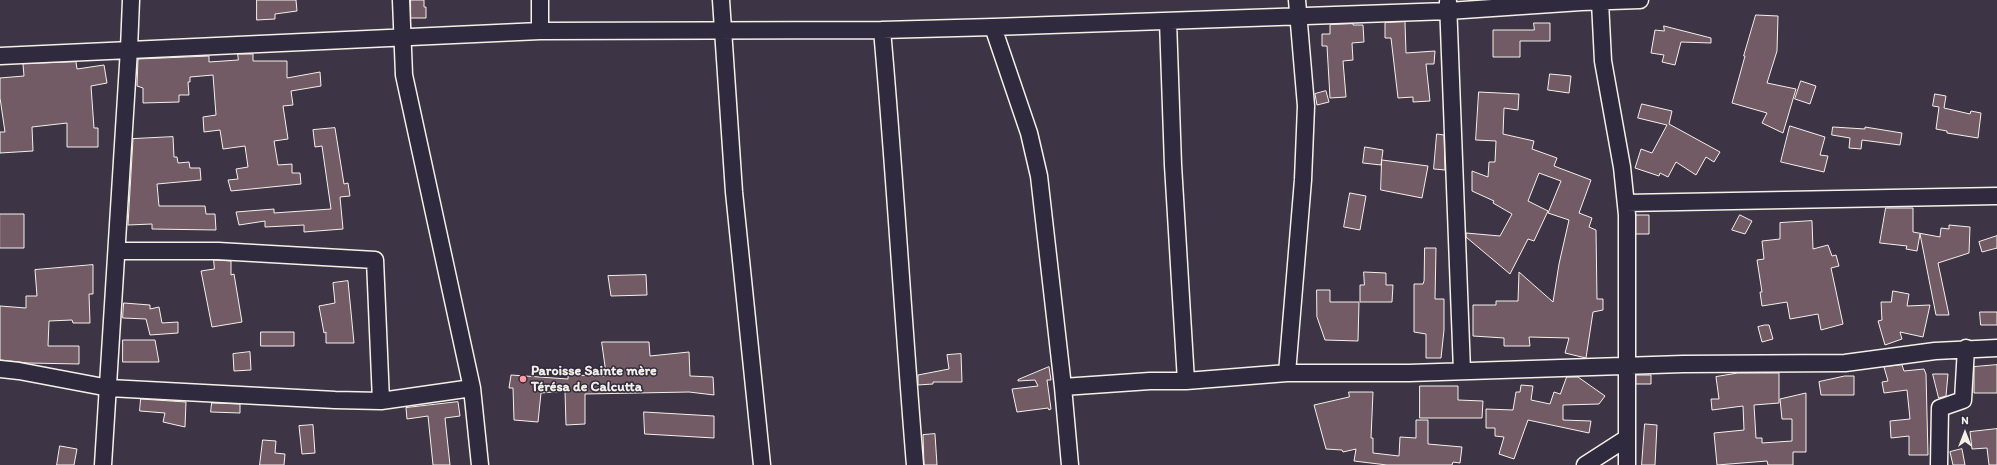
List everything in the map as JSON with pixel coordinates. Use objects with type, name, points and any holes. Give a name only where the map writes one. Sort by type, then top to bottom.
[{"type":"street","points":[[103,465],[130,50],[131,0]]},
{"type":"street","points":[[401,0],[404,75],[472,388],[480,465]]},
{"type":"street","points":[[540,0],[540,31]]},
{"type":"street","points":[[721,0],[734,192],[762,465]]},
{"type":"street","points":[[0,56],[540,31],[882,30],[993,27],[1168,21],[1297,8],[1448,6],[1640,0]]},
{"type":"street","points":[[1600,2],[1603,61],[1622,167],[1626,203],[1627,465]]},
{"type":"street","points":[[1448,6],[1462,371]]},
{"type":"street","points":[[1287,373],[1303,180],[1306,106],[1297,8]]},
{"type":"street","points":[[1168,21],[1173,165],[1186,381]]},
{"type":"street","points":[[993,27],[1034,150],[1039,176],[1063,387],[1070,465]]},
{"type":"street","points":[[882,30],[892,142],[902,280],[905,351],[915,465]]},
{"type":"street","points":[[1626,203],[1997,196]]},
{"type":"street","points":[[117,251],[218,251],[375,260],[381,401]]},
{"type":"street","points":[[1063,387],[1186,381],[1287,373],[1462,371],[1626,365],[1845,363],[1966,348],[1997,348]]},
{"type":"street","points":[[1939,465],[1940,408],[1963,400],[1966,348]]},
{"type":"street","points":[[0,369],[19,371],[109,388],[335,400],[381,401],[472,388]]},
{"type":"street","points":[[1585,465],[1627,438]]},
{"type":"building","points":[[257,0],[296,0],[297,11],[275,14],[275,19],[257,20]]},
{"type":"building","points":[[411,0],[424,0],[424,7],[426,7],[426,18],[411,18]]},
{"type":"building","points":[[1756,15],[1778,16],[1777,51],[1767,83],[1796,89],[1783,133],[1762,123],[1767,113],[1732,103]]},
{"type":"building","points":[[1405,22],[1406,53],[1435,51],[1434,64],[1426,64],[1430,101],[1413,102],[1413,97],[1398,98],[1391,38],[1385,38],[1385,23]]},
{"type":"building","points":[[1534,23],[1550,23],[1550,41],[1520,41],[1520,57],[1493,57],[1493,30],[1534,30]]},
{"type":"building","points":[[1330,25],[1363,25],[1364,42],[1352,43],[1353,60],[1343,61],[1346,97],[1330,98],[1327,46],[1322,46],[1322,34],[1330,34]]},
{"type":"building","points":[[1664,26],[1711,38],[1711,43],[1681,42],[1675,65],[1662,62],[1664,55],[1651,53],[1655,30],[1664,31]]},
{"type":"building","points":[[238,54],[253,54],[253,61],[287,61],[287,78],[320,72],[321,86],[291,91],[293,105],[283,106],[288,139],[274,141],[278,165],[292,164],[292,173],[300,173],[301,184],[231,191],[228,180],[238,179],[236,169],[248,167],[245,146],[223,149],[220,130],[204,132],[203,117],[216,115],[213,75],[190,77],[190,82],[188,82],[189,95],[179,95],[179,102],[143,103],[143,88],[137,86],[138,59],[209,56],[209,62],[238,60]]},
{"type":"building","points":[[76,62],[77,69],[104,65],[107,83],[91,86],[94,128],[98,128],[98,147],[67,147],[67,123],[32,127],[33,151],[0,153],[0,132],[5,132],[0,98],[0,78],[24,76],[23,64]]},
{"type":"building","points":[[1550,74],[1571,76],[1569,93],[1548,90]]},
{"type":"building","points":[[1801,81],[1816,86],[1810,104],[1795,99]]},
{"type":"building","points":[[1326,91],[1329,102],[1317,105],[1315,94]]},
{"type":"building","points":[[1479,92],[1519,94],[1518,110],[1504,108],[1503,134],[1534,141],[1532,149],[1557,158],[1554,166],[1591,180],[1579,213],[1592,218],[1589,227],[1596,230],[1597,299],[1603,299],[1603,310],[1593,312],[1586,358],[1565,353],[1569,338],[1529,337],[1530,346],[1504,346],[1504,338],[1473,336],[1473,305],[1496,305],[1496,301],[1518,301],[1519,272],[1553,302],[1559,264],[1569,220],[1548,213],[1561,181],[1539,173],[1528,201],[1548,211],[1534,241],[1528,239],[1510,274],[1466,237],[1466,233],[1500,236],[1512,214],[1493,203],[1494,201],[1472,191],[1472,171],[1488,177],[1489,162],[1495,162],[1496,141],[1476,140]]},
{"type":"building","points":[[1935,94],[1946,96],[1944,108],[1970,114],[1971,111],[1981,113],[1978,138],[1947,133],[1947,131],[1936,129],[1939,107],[1933,106]]},
{"type":"building","points":[[1642,104],[1672,111],[1669,124],[1720,152],[1714,162],[1706,157],[1696,175],[1676,162],[1668,177],[1660,173],[1659,176],[1635,168],[1641,149],[1652,153],[1667,125],[1638,118]]},
{"type":"building","points":[[1790,126],[1825,137],[1820,155],[1828,156],[1824,172],[1781,162]]},
{"type":"building","points":[[1833,127],[1865,129],[1865,127],[1902,133],[1900,145],[1862,140],[1861,149],[1849,148],[1850,138],[1832,135]]},
{"type":"building","points":[[335,128],[344,184],[348,183],[350,196],[340,197],[343,229],[304,232],[304,225],[265,227],[265,221],[239,225],[236,212],[274,209],[274,213],[331,209],[322,146],[315,147],[313,130]]},
{"type":"building","points":[[1437,134],[1444,135],[1445,170],[1434,169]]},
{"type":"building","points":[[173,137],[174,157],[177,157],[178,163],[189,162],[190,168],[200,168],[201,180],[157,184],[159,206],[205,206],[206,214],[215,214],[216,230],[152,229],[152,224],[128,225],[133,139]]},
{"type":"building","points":[[1365,147],[1383,150],[1381,165],[1363,163]]},
{"type":"building","points":[[1382,160],[1428,166],[1422,198],[1381,190]]},
{"type":"building","points":[[1350,193],[1366,196],[1360,230],[1344,227]]},
{"type":"building","points":[[1886,208],[1913,208],[1913,232],[1940,237],[1941,228],[1949,229],[1949,225],[1970,227],[1969,253],[1938,263],[1949,315],[1936,315],[1920,234],[1917,251],[1906,249],[1907,246],[1880,243]]},
{"type":"building","points":[[0,214],[24,214],[24,248],[0,248]]},
{"type":"building","points":[[1636,215],[1649,215],[1649,234],[1636,234]]},
{"type":"building","points":[[1740,215],[1752,221],[1745,234],[1732,230]]},
{"type":"building","points":[[1812,221],[1813,249],[1828,245],[1832,256],[1836,255],[1839,266],[1831,268],[1843,324],[1821,330],[1818,314],[1790,319],[1787,302],[1762,306],[1760,292],[1762,292],[1757,260],[1764,259],[1762,241],[1780,239],[1780,223]]},
{"type":"building","points":[[1997,236],[1997,248],[1982,252],[1979,242]]},
{"type":"building","points":[[1425,248],[1436,248],[1435,299],[1444,299],[1444,330],[1441,358],[1426,358],[1426,334],[1414,332],[1414,284],[1423,284],[1424,281]]},
{"type":"building","points":[[214,260],[231,261],[231,275],[234,274],[242,322],[212,327],[201,271],[214,269]]},
{"type":"building","points":[[93,265],[93,294],[89,294],[90,323],[73,323],[72,320],[49,321],[48,346],[79,346],[79,364],[28,363],[0,360],[0,306],[26,308],[26,296],[37,296],[35,270]]},
{"type":"building","points":[[1364,272],[1386,273],[1386,285],[1393,285],[1392,302],[1360,302],[1360,285],[1364,285]]},
{"type":"building","points":[[646,275],[647,295],[611,296],[608,276]]},
{"type":"building","points":[[348,281],[354,343],[326,343],[326,332],[324,333],[319,306],[335,303],[333,283]]},
{"type":"building","points":[[1317,290],[1330,290],[1330,302],[1359,302],[1358,341],[1325,340],[1317,317]]},
{"type":"building","points":[[1893,291],[1909,294],[1907,306],[1930,305],[1923,337],[1900,332],[1902,339],[1885,345],[1878,321],[1882,320],[1881,302],[1891,302]]},
{"type":"building","points":[[124,303],[150,305],[150,309],[159,307],[162,323],[178,322],[178,333],[150,335],[146,319],[123,318]]},
{"type":"building","points":[[1980,312],[1997,312],[1997,325],[1981,325]]},
{"type":"building","points":[[1769,325],[1773,339],[1762,342],[1758,327]]},
{"type":"building","points":[[261,332],[294,332],[294,346],[261,346]]},
{"type":"building","points":[[123,340],[155,340],[159,362],[123,362]]},
{"type":"building","points":[[602,342],[649,342],[650,356],[689,352],[690,376],[713,377],[714,395],[689,392],[585,394],[585,424],[566,425],[565,391],[541,393],[538,422],[514,420],[513,388],[509,388],[511,375],[568,379],[568,375],[606,376]]},
{"type":"building","points":[[250,352],[251,370],[234,371],[233,354]]},
{"type":"building","points":[[961,354],[962,382],[933,382],[933,384],[918,385],[918,375],[949,369],[947,355]]},
{"type":"building","points":[[1902,365],[1904,371],[1924,369],[1926,374],[1928,455],[1909,455],[1909,436],[1891,438],[1890,421],[1910,419],[1907,390],[1884,393],[1882,382],[1888,381],[1884,367]]},
{"type":"building","points":[[1997,365],[1997,393],[1974,393],[1974,367]]},
{"type":"building","points":[[1049,367],[1051,380],[1047,380],[1051,409],[1049,410],[1048,408],[1017,412],[1012,389],[1038,386],[1035,380],[1018,380]]},
{"type":"building","points":[[1738,373],[1779,373],[1779,403],[1754,405],[1756,438],[1762,438],[1762,443],[1792,441],[1792,419],[1782,419],[1780,399],[1806,393],[1806,452],[1793,452],[1793,465],[1768,465],[1767,461],[1717,465],[1714,433],[1744,430],[1743,406],[1712,410],[1711,399],[1719,399],[1716,377]]},
{"type":"building","points":[[1933,374],[1948,374],[1946,396],[1939,398]]},
{"type":"building","points":[[1636,375],[1651,375],[1651,384],[1636,384]]},
{"type":"building","points":[[1845,376],[1854,376],[1854,395],[1821,395],[1819,382]]},
{"type":"building","points":[[1567,377],[1578,377],[1605,396],[1599,404],[1563,405],[1563,420],[1591,421],[1589,433],[1528,420],[1514,459],[1499,454],[1504,437],[1495,436],[1495,428],[1486,428],[1486,409],[1513,410],[1516,392],[1520,392],[1521,385],[1533,386],[1531,400],[1550,404],[1554,392],[1560,394]]},
{"type":"building","points":[[1420,386],[1458,386],[1458,400],[1483,401],[1482,418],[1420,418]]},
{"type":"building","points":[[1349,392],[1373,392],[1371,438],[1373,438],[1373,453],[1399,456],[1400,437],[1416,438],[1416,420],[1428,420],[1428,444],[1462,447],[1460,463],[1453,462],[1452,465],[1387,465],[1354,461],[1356,449],[1343,452],[1342,450],[1326,449],[1314,405],[1349,397]]},
{"type":"building","points":[[141,399],[186,402],[185,427],[163,422],[165,413],[140,411]]},
{"type":"building","points":[[458,402],[460,416],[445,418],[450,465],[433,465],[428,416],[407,419],[406,408]]},
{"type":"building","points":[[212,403],[240,404],[240,413],[211,412]]},
{"type":"building","points":[[644,412],[714,416],[714,438],[645,434]]},
{"type":"building","points":[[1645,424],[1657,425],[1655,465],[1642,465]]},
{"type":"building","points":[[313,425],[315,453],[302,454],[299,426]]},
{"type":"building","points":[[1997,429],[1997,465],[1989,465],[1987,448],[1972,449],[1970,432]]},
{"type":"building","points":[[935,434],[937,465],[924,465],[923,435]]},
{"type":"building","points":[[263,440],[276,441],[275,453],[285,454],[284,465],[260,465]]},
{"type":"building","points":[[60,446],[77,449],[74,465],[57,465]]},
{"type":"building","points":[[1962,449],[1965,465],[1953,465],[1950,452]]},
{"type":"place","name":"Paroisse Sainte mère Térésa de Calcutta","points":[[523,379]]}]
